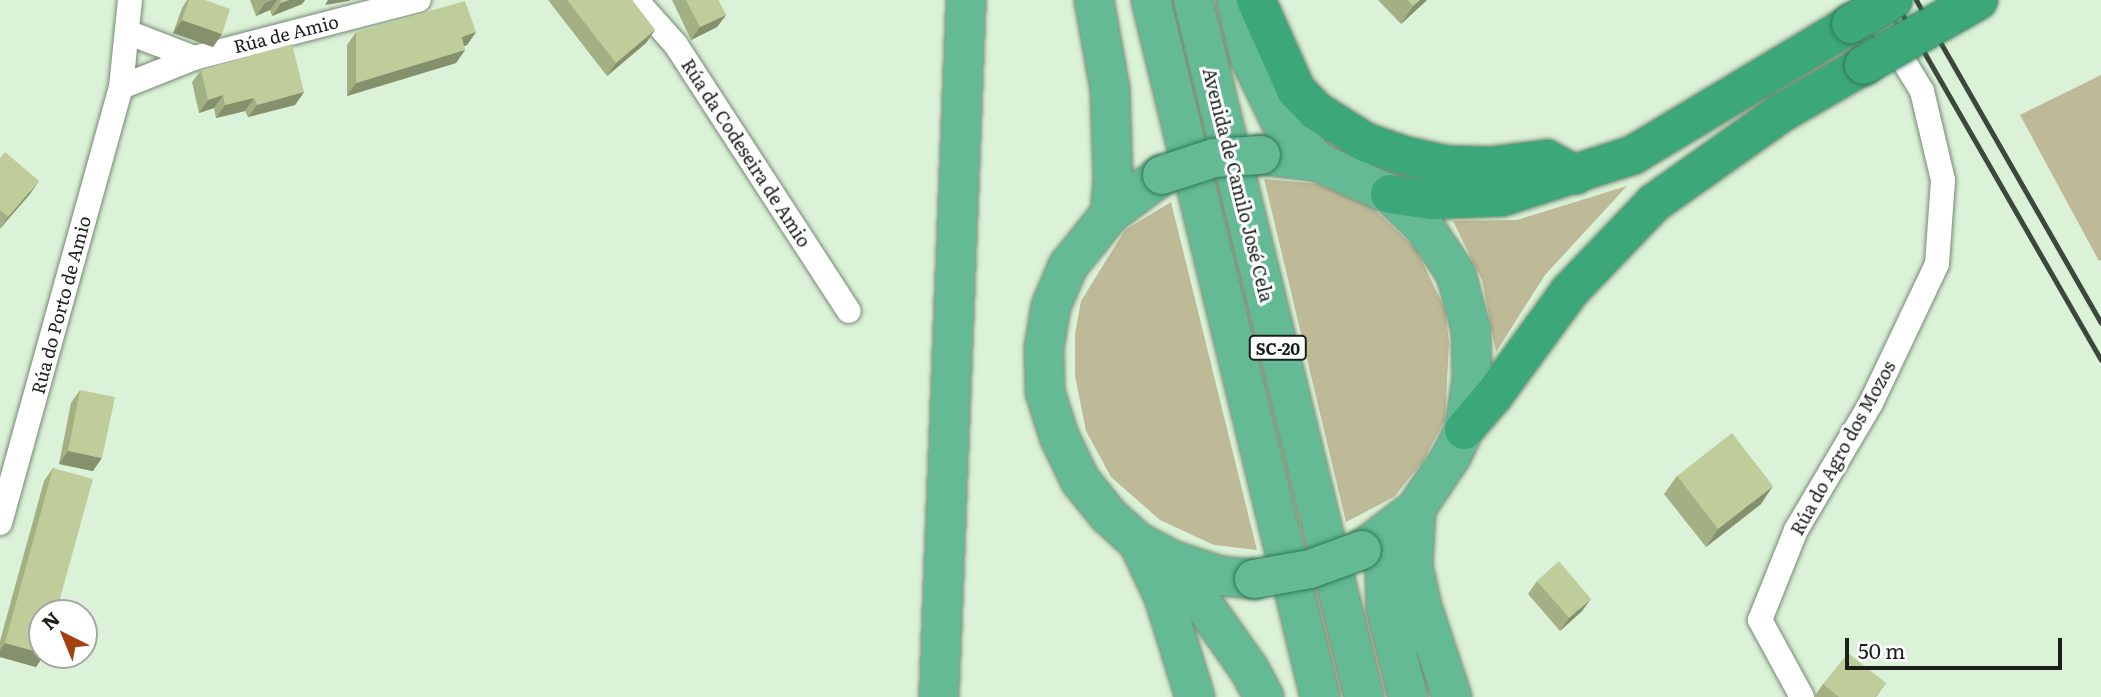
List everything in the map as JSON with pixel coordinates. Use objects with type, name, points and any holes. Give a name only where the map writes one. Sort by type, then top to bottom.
[{"type":"highway","points":[[939,697],[966,0]]},
{"type":"highway","points":[[1094,0],[1110,89],[1113,180],[1110,214]]},
{"type":"highway","name":"SC-20","points":[[1151,0],[1320,697]]},
{"type":"highway","name":"Avenida de Camilo José Cela","points":[[1193,0],[1364,697]]},
{"type":"highway","points":[[1236,0],[1249,56],[1280,120],[1318,162]]},
{"type":"highway","points":[[1255,0],[1296,90],[1315,110],[1366,142],[1402,155],[1447,165],[1490,166],[1547,159],[1576,175]]},
{"type":"highway","points":[[1892,0],[1859,12],[1633,155],[1502,197],[1469,201],[1431,200],[1390,194],[1318,162],[1261,155],[1214,158],[1162,175],[1110,214],[1094,230],[1068,267],[1051,306],[1044,348],[1045,392],[1059,436],[1080,480],[1108,515],[1138,542],[1172,560],[1220,576],[1254,579],[1310,569],[1373,543],[1416,509],[1452,455],[1464,430],[1494,395],[1570,292],[1654,203],[1781,113],[1978,0]]},
{"type":"highway","points":[[1390,194],[1425,228],[1456,274],[1471,330],[1472,379],[1464,430]]},
{"type":"highway","points":[[1416,509],[1413,566],[1422,607],[1452,697]]},
{"type":"highway","points":[[1138,542],[1164,597],[1195,697]]},
{"type":"highway","points":[[1373,543],[1408,697]]},
{"type":"highway","points":[[1172,560],[1249,669],[1264,697]]},
{"type":"street","name":"Rúa do Porto de Amio","points":[[2,509],[121,87],[130,0]]},
{"type":"street","name":"Rúa de Amio","points":[[121,87],[194,58],[419,0]]},
{"type":"street","name":"Rúa da Codeseira de Amio","points":[[636,0],[676,45],[849,311]]},
{"type":"street","name":"Rúa do Agro dos Mozos","points":[[1802,697],[1760,620],[1796,530],[1871,404],[1937,264],[1943,180],[1922,91],[1859,12]]},
{"type":"street","points":[[127,32],[194,58]]},
{"type":"shaded area","points":[[2101,75],[2101,260],[2099,261],[2020,115]]},
{"type":"shaded area","points":[[1264,179],[1319,184],[1373,208],[1416,249],[1445,309],[1449,342],[1445,420],[1423,461],[1394,497],[1346,522]]},
{"type":"shaded area","points":[[1627,186],[1545,275],[1496,352],[1482,280],[1453,221],[1517,220]]},
{"type":"shaded area","points":[[1171,202],[1257,550],[1214,545],[1160,520],[1111,477],[1086,431],[1075,376],[1075,334],[1081,301],[1125,230]]},
{"type":"building","points":[[189,0],[205,0],[230,9],[222,34],[182,20]]},
{"type":"building","points":[[567,0],[632,0],[655,30],[616,63]]},
{"type":"building","points":[[686,0],[718,0],[726,15],[700,27]]},
{"type":"building","points":[[1408,0],[1420,0],[1413,6]]},
{"type":"building","points":[[465,1],[476,32],[462,37],[465,50],[356,83],[356,32]]},
{"type":"building","points":[[292,44],[304,92],[257,105],[254,98],[225,105],[223,95],[208,100],[201,70]]},
{"type":"building","points":[[5,152],[39,181],[8,217],[0,210],[0,158]]},
{"type":"building","points":[[80,390],[115,397],[102,458],[68,451]]},
{"type":"building","points":[[1732,433],[1773,486],[1718,529],[1677,476]]},
{"type":"building","points":[[53,468],[93,479],[60,599],[28,599],[28,649],[5,643]]},
{"type":"building","points":[[1559,561],[1591,599],[1569,618],[1537,581]]},
{"type":"building","points":[[1848,653],[1886,683],[1875,697],[1839,697],[1823,684]]},
{"type":"railway","points":[[1894,0],[2101,360]]},
{"type":"railway","points":[[1916,0],[2101,323]]}]
